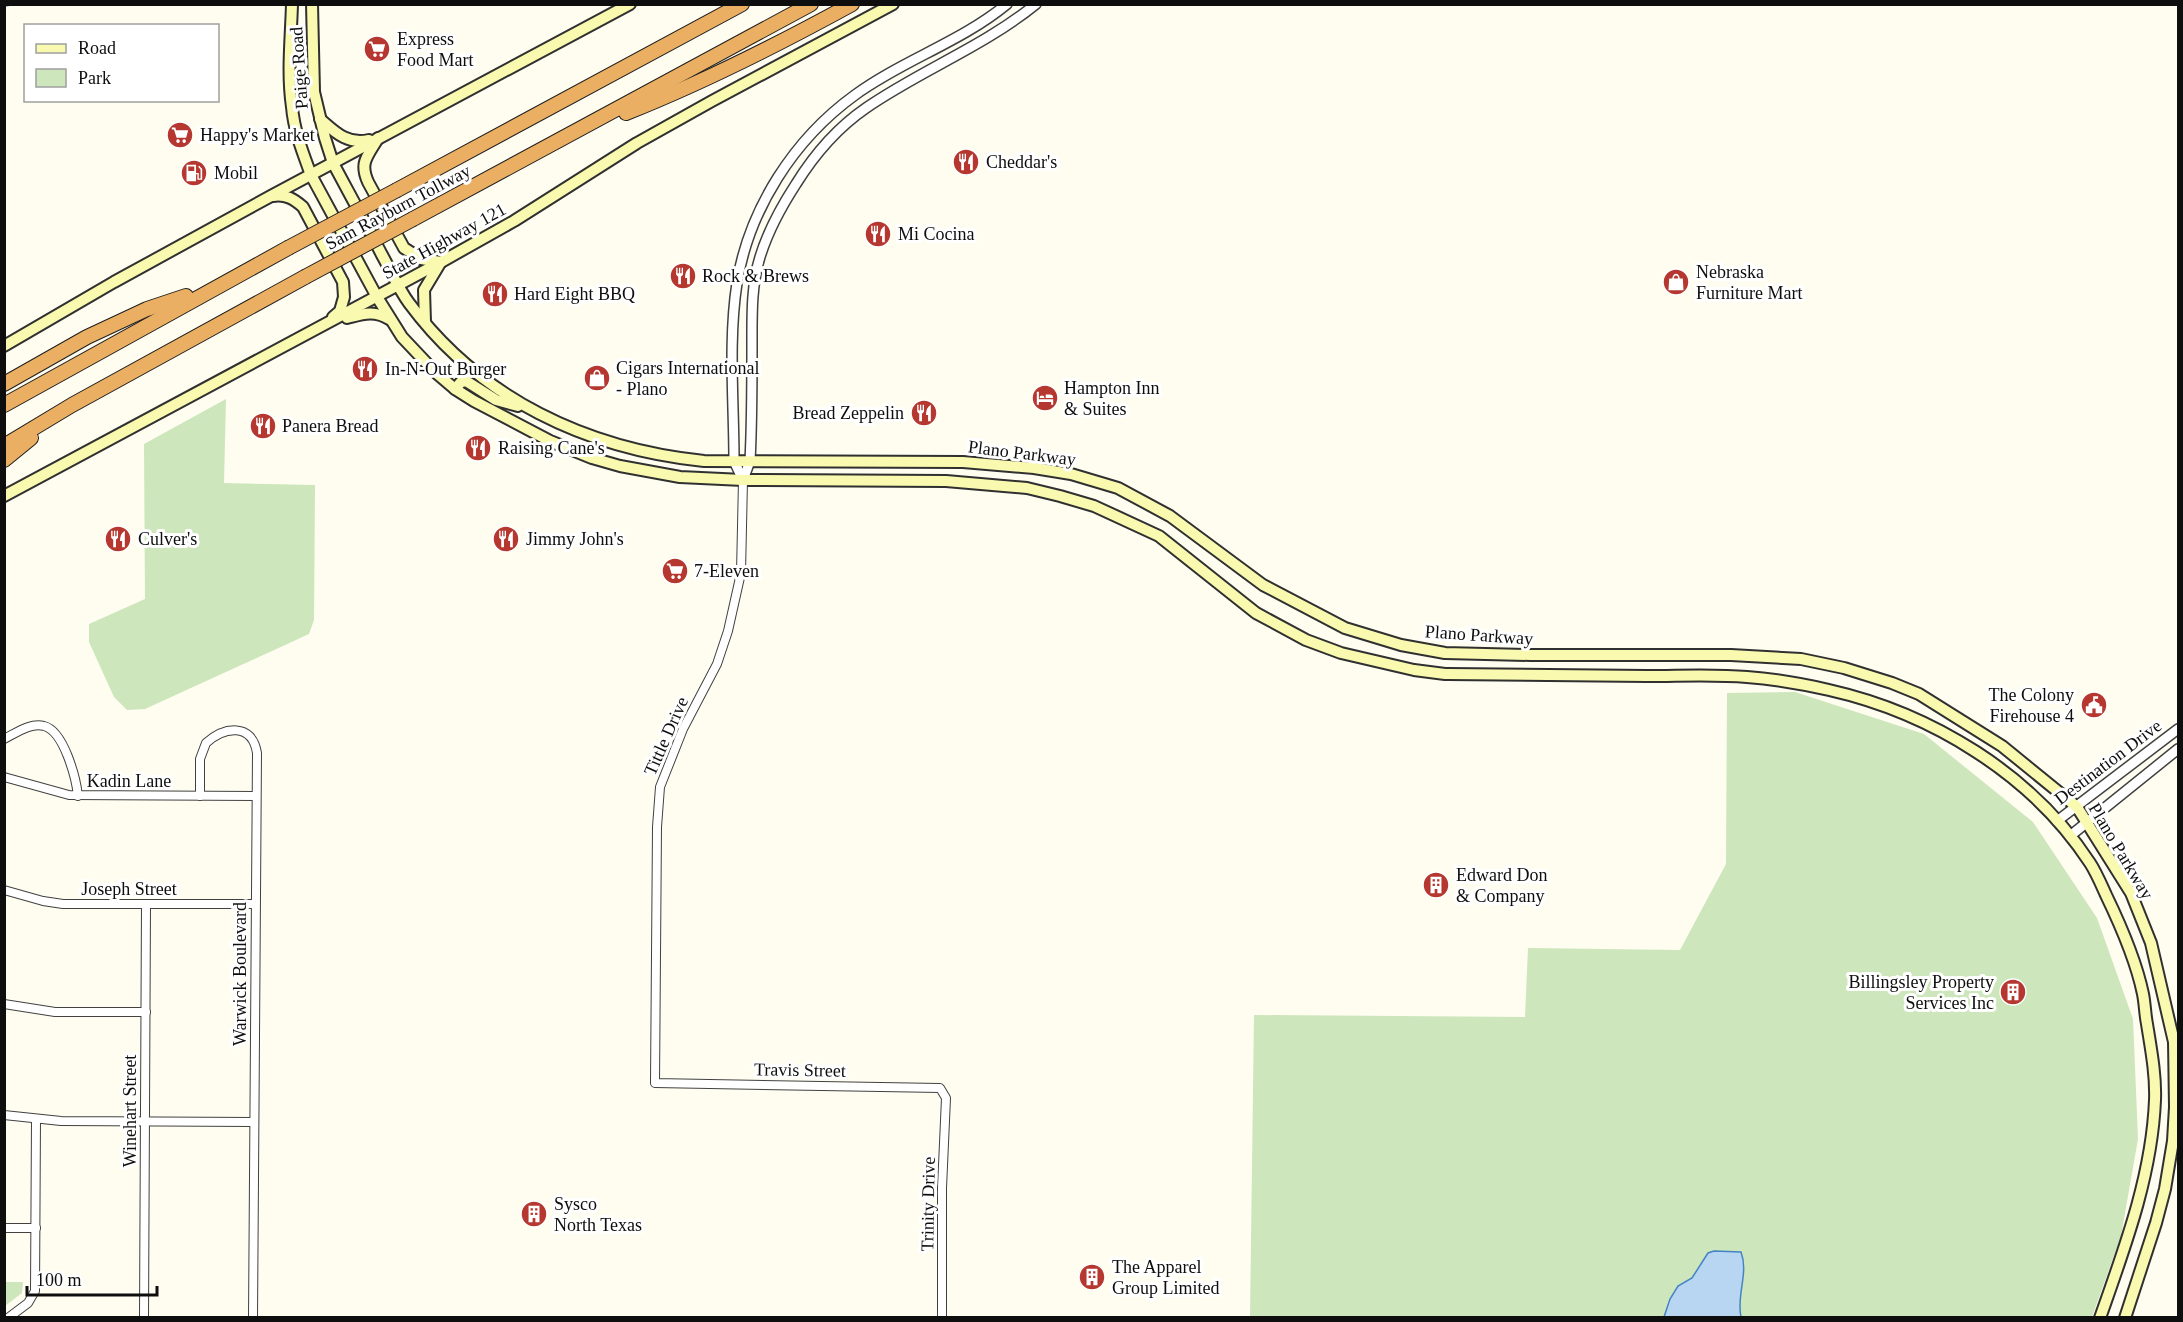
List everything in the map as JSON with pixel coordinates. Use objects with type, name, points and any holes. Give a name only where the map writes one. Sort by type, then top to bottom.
[{"type":"highway","name":"Sam Rayburn Tollway","points":[[4,446],[72,405],[305,277],[811,4]]},
{"type":"highway","points":[[571,134],[667,97],[784,41],[852,4]]},
{"type":"highway","name":"Sam Rayburn Tollway","points":[[4,405],[214,288],[738,6]]},
{"type":"highway","points":[[4,384],[87,337],[147,309],[214,288]]},
{"type":"highway","points":[[4,460],[72,405]]},
{"type":"main road","name":"Paige Road","points":[[292,4],[289,81],[292,110],[311,175]]},
{"type":"main road","name":"Paige Road","points":[[312,4],[314,92],[333,163]]},
{"type":"main road","points":[[4,346],[114,282],[271,196],[630,4]]},
{"type":"main road","name":"State Highway 121","points":[[4,496],[441,262],[514,221],[637,143],[893,4]]},
{"type":"main road","points":[[320,118],[346,139],[362,141],[378,138]]},
{"type":"main road","points":[[378,138],[363,163],[368,182],[404,248],[421,259],[441,262],[424,290],[425,322]]},
{"type":"main road","name":"Plano Parkway","points":[[333,163],[408,301],[425,322],[454,353],[478,374],[527,408],[581,432],[642,451],[694,460],[963,462],[1071,474],[1119,488],[1176,520],[1263,585],[1345,628],[1401,645],[1445,653],[1531,656],[1731,656],[1801,659],[1892,682],[1919,694],[2002,746],[2077,807],[2131,893],[2151,943],[2174,1042],[2173,1142],[2165,1189],[2125,1317]]},
{"type":"main road","name":"Plano Parkway","points":[[311,175],[390,320],[407,344],[435,372],[474,401],[528,431],[592,458],[649,473],[680,477],[742,480],[946,482],[1027,488],[1094,506],[1159,536],[1256,612],[1306,640],[1341,653],[1414,670],[1465,674],[1747,677],[1828,689],[1888,706],[1957,740],[2032,795],[2070,836],[2091,864],[2119,922],[2136,967],[2143,994],[2151,1044],[2155,1101],[2142,1190],[2100,1317]]},
{"type":"main road","points":[[271,196],[282,195],[294,199],[303,207],[344,282],[344,297],[340,311],[323,325]]},
{"type":"main road","points":[[323,325],[366,313],[375,313],[390,320]]},
{"type":"main road","points":[[455,389],[461,382],[466,381],[496,400],[527,408]]},
{"type":"street","points":[[742,480],[734,461],[733,346],[737,284],[742,258],[754,221],[770,190],[790,160],[831,114],[883,77],[967,33],[1008,4]]},
{"type":"street","points":[[742,480],[750,461],[751,313],[754,284],[767,236],[786,198],[825,144],[866,108],[975,47],[1036,4]]},
{"type":"street","name":"Tittle Drive","points":[[655,1083],[657,827],[660,787],[683,729],[717,664],[728,631],[741,573],[742,480]]},
{"type":"street","points":[[4,738],[32,726],[44,726],[51,729],[75,774],[78,796]]},
{"type":"street","name":"Warwick Boulevard","points":[[200,796],[200,759],[203,748],[210,739],[230,730],[238,729],[248,734],[256,745],[253,1317]]},
{"type":"street","name":"Destination Drive","points":[[2057,821],[2178,729]]},
{"type":"street","name":"Destination Drive","points":[[2070,836],[2178,749]]},
{"type":"street","name":"Kadin Lane","points":[[4,777],[60,794],[78,796],[256,796]]},
{"type":"street","name":"Joseph Street","points":[[4,890],[53,903],[255,904]]},
{"type":"street","name":"Winehart Street","points":[[144,1317],[146,904]]},
{"type":"street","points":[[4,1004],[55,1012],[146,1012]]},
{"type":"street","name":"Travis Street","points":[[655,1083],[940,1088],[943,1091]]},
{"type":"street","name":"Trinity Drive","points":[[942,1317],[942,1188],[946,1098],[943,1091]]},
{"type":"street","points":[[4,1116],[145,1122],[254,1122]]},
{"type":"street","points":[[8,1317],[28,1303],[34,1293],[36,1119]]},
{"type":"street","points":[[4,1228],[36,1228]]},
{"type":"green space","points":[[226,399],[224,483],[315,485],[314,620],[309,634],[145,709],[127,710],[114,697],[89,642],[89,624],[145,599],[144,444]]},
{"type":"green space","points":[[1795,692],[1924,734],[2033,822],[2097,918],[2133,1019],[2138,1139],[2121,1236],[2092,1317],[1250,1318],[1254,1015],[1525,1017],[1528,948],[1680,950],[1726,864],[1727,693]]},
{"type":"green space","points":[[5,1282],[23,1282],[22,1293],[5,1306]]},
{"type":"water","points":[[1714,1251],[1741,1252],[1744,1268],[1740,1301],[1741,1317],[1664,1317],[1670,1299],[1678,1286],[1692,1278],[1708,1253]]},
{"type":"waterway","points":[[4,6],[15,4]]},
{"type":"place","name":"Express Food Mart","points":[[377,49]]},
{"type":"place","name":"Happy's Market","points":[[180,135]]},
{"type":"place","name":"Cheddar's","points":[[966,162]]},
{"type":"place","name":"Mobil","points":[[194,173]]},
{"type":"place","name":"Mi Cocina","points":[[878,234]]},
{"type":"place","name":"Rock & Brews","points":[[683,276]]},
{"type":"place","name":"Nebraska Furniture Mart","points":[[1676,282]]},
{"type":"place","name":"Hard Eight BBQ","points":[[495,294]]},
{"type":"place","name":"In-N-Out Burger","points":[[365,369]]},
{"type":"place","name":"Cigars International - Plano","points":[[597,378]]},
{"type":"place","name":"Hampton Inn & Suites","points":[[1045,398]]},
{"type":"place","name":"Bread Zeppelin","points":[[924,413]]},
{"type":"place","name":"Panera Bread","points":[[263,426]]},
{"type":"place","name":"Raising Cane's","points":[[478,448]]},
{"type":"place","name":"Culver's","points":[[118,539]]},
{"type":"place","name":"Jimmy John's","points":[[506,539]]},
{"type":"place","name":"7-Eleven","points":[[675,571]]},
{"type":"place","name":"The Colony Firehouse 4","points":[[2094,705]]},
{"type":"place","name":"Edward Don & Company","points":[[1436,885]]},
{"type":"place","name":"Billingsley Property Services Inc","points":[[2013,992]]},
{"type":"place","name":"Sysco North Texas","points":[[534,1214]]},
{"type":"place","name":"The Apparel Group Limited","points":[[1092,1277]]}]
